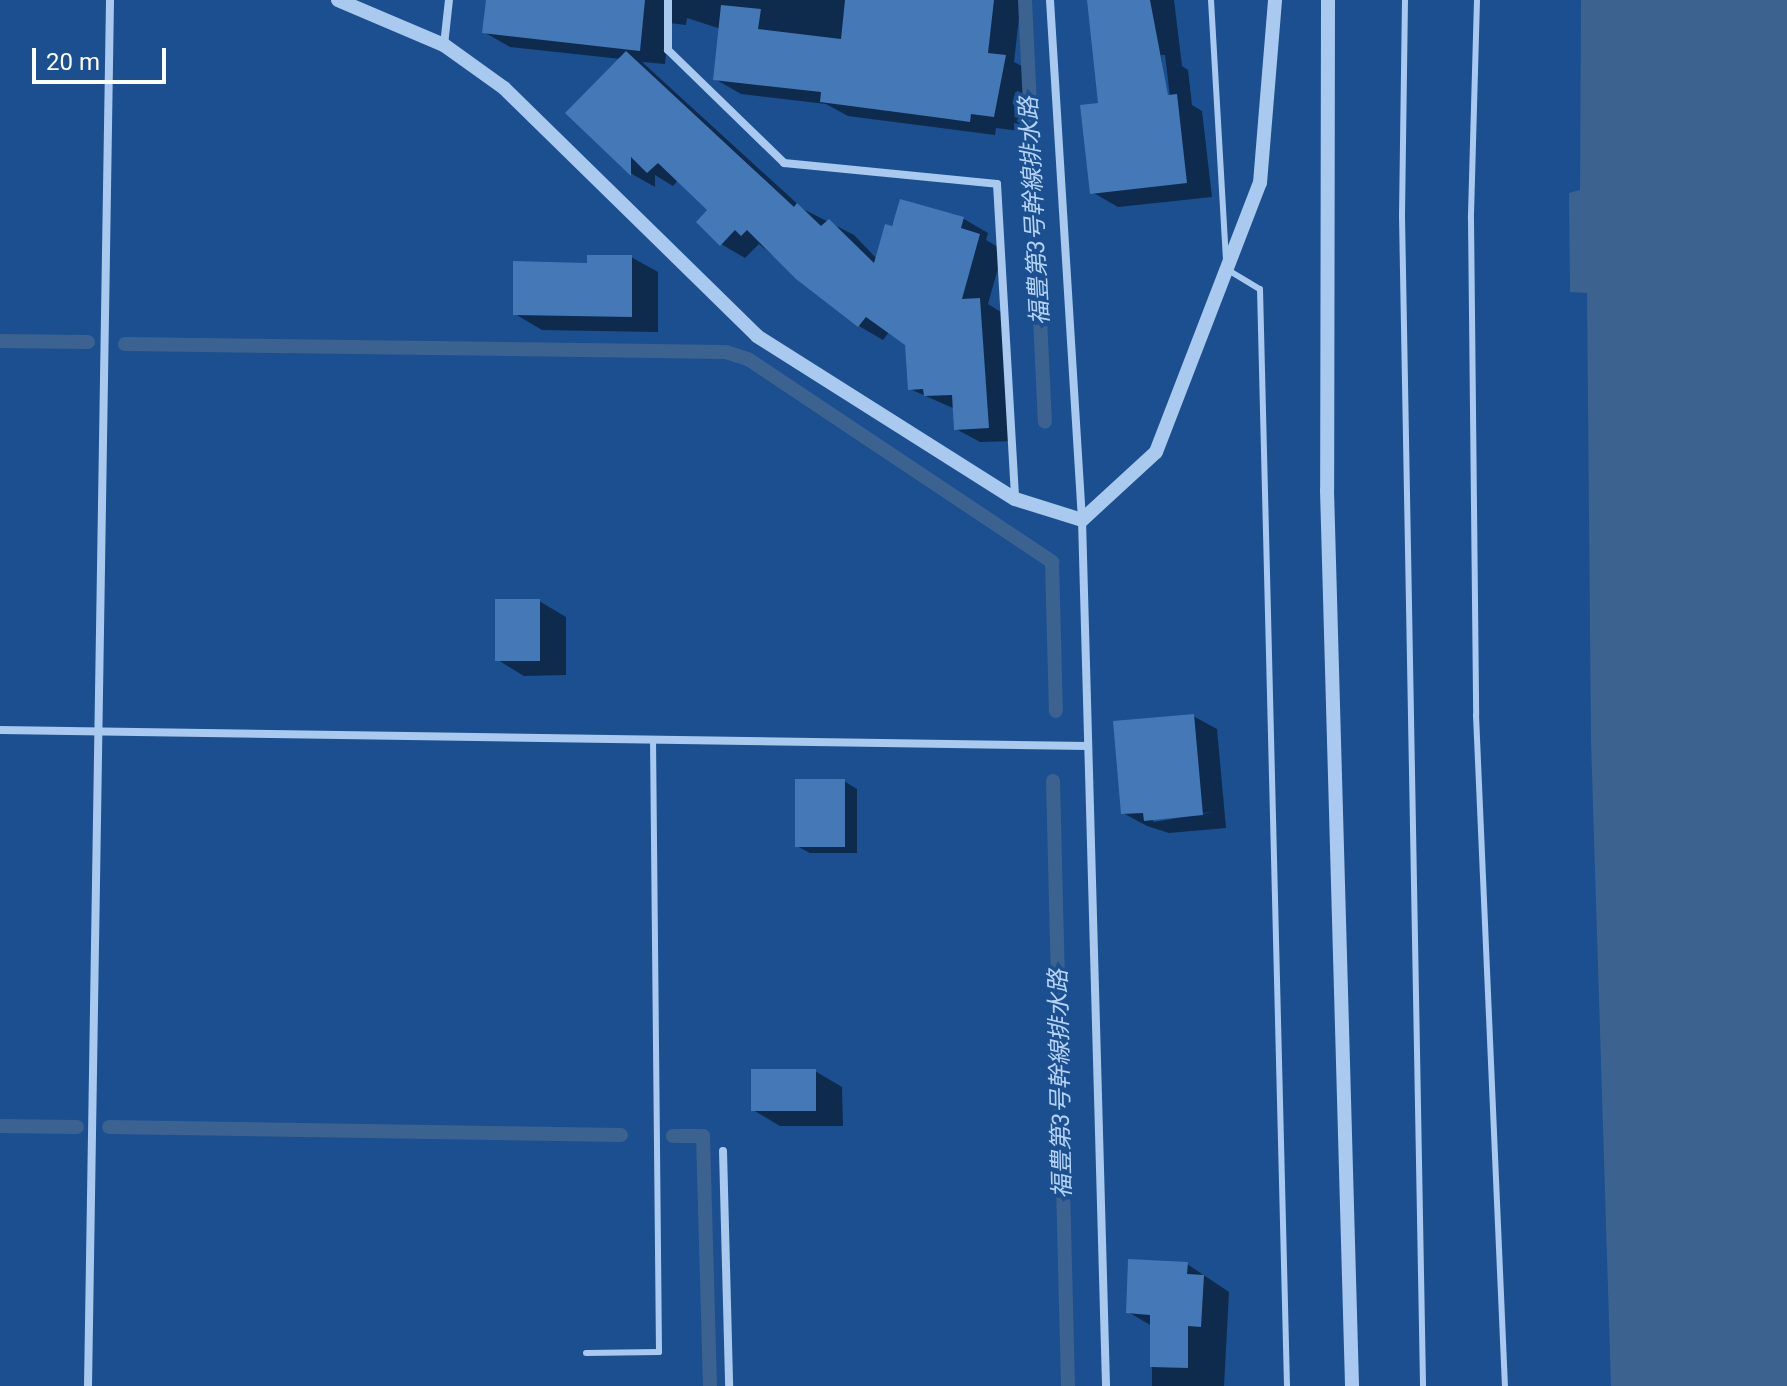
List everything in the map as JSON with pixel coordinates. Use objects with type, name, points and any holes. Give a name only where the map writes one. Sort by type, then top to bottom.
[{"type":"street","points":[[88,1386],[110,0]]},
{"type":"street","points":[[338,0],[444,45],[504,88],[757,336],[1015,499],[1082,520]]},
{"type":"street","points":[[444,45],[449,0]]},
{"type":"street","points":[[668,0],[668,50],[784,163],[997,184],[1015,499]]},
{"type":"street","points":[[1050,0],[1082,520],[1106,1386]]},
{"type":"street","points":[[1082,520],[1156,452],[1260,183],[1275,0]]},
{"type":"street","points":[[1328,0],[1327,490],[1352,1386]]},
{"type":"street","points":[[0,730],[1088,746]]},
{"type":"street","points":[[723,1151],[729,1386]]},
{"type":"lane","points":[[1211,0],[1227,269],[1260,289],[1287,1386]]},
{"type":"lane","points":[[1405,0],[1402,216],[1423,1386]]},
{"type":"lane","points":[[1477,0],[1471,219],[1476,715],[1505,1386]]},
{"type":"lane","points":[[586,1353],[659,1352],[653,740]]},
{"type":"water","points":[[1581,0],[1787,0],[1787,1386],[1611,1386],[1591,741],[1587,293],[1570,292],[1569,193],[1580,190]]},
{"type":"building","points":[[486,0],[645,0],[640,51],[482,33]]},
{"type":"building","points":[[845,0],[994,0],[988,53],[1006,55],[994,117],[971,114],[970,122],[820,102],[821,92],[713,80],[721,5],[761,9],[758,29],[841,39]]},
{"type":"building","points":[[1087,0],[1150,0],[1168,95],[1177,94],[1187,183],[1090,194],[1080,105],[1098,103]]},
{"type":"building","points":[[626,51],[794,207],[797,203],[821,226],[829,219],[874,263],[885,224],[892,226],[900,199],[964,217],[961,228],[980,234],[962,299],[980,298],[989,428],[954,430],[952,395],[924,396],[923,389],[908,390],[905,345],[866,317],[858,327],[796,279],[747,230],[741,236],[735,230],[720,246],[696,222],[707,210],[658,163],[647,173],[631,157],[631,176],[565,113]]},
{"type":"building","points":[[587,255],[632,255],[632,317],[513,315],[513,261],[587,263]]},
{"type":"building","points":[[495,599],[540,599],[540,661],[495,661]]},
{"type":"building","points":[[1194,714],[1203,815],[1144,821],[1143,813],[1121,814],[1113,721]]},
{"type":"building","points":[[795,779],[845,779],[845,847],[795,847]]},
{"type":"building","points":[[751,1069],[816,1069],[816,1111],[751,1111]]},
{"type":"building","points":[[1128,1259],[1188,1262],[1187,1274],[1204,1275],[1201,1327],[1188,1326],[1188,1368],[1150,1367],[1150,1315],[1126,1313]]},
{"type":"waterway","name":"福豊第3号幹線排水路","points":[[1025,0],[1045,422]]},
{"type":"waterway","points":[[0,341],[88,342]]},
{"type":"waterway","points":[[125,344],[726,352],[748,359],[1052,562],[1056,711]]},
{"type":"waterway","name":"福豊第3号幹線排水路","points":[[1053,781],[1068,1386]]},
{"type":"waterway","points":[[0,1126],[77,1127]]},
{"type":"waterway","points":[[109,1127],[621,1135]]},
{"type":"waterway","points":[[673,1136],[703,1136],[710,1386]]}]
